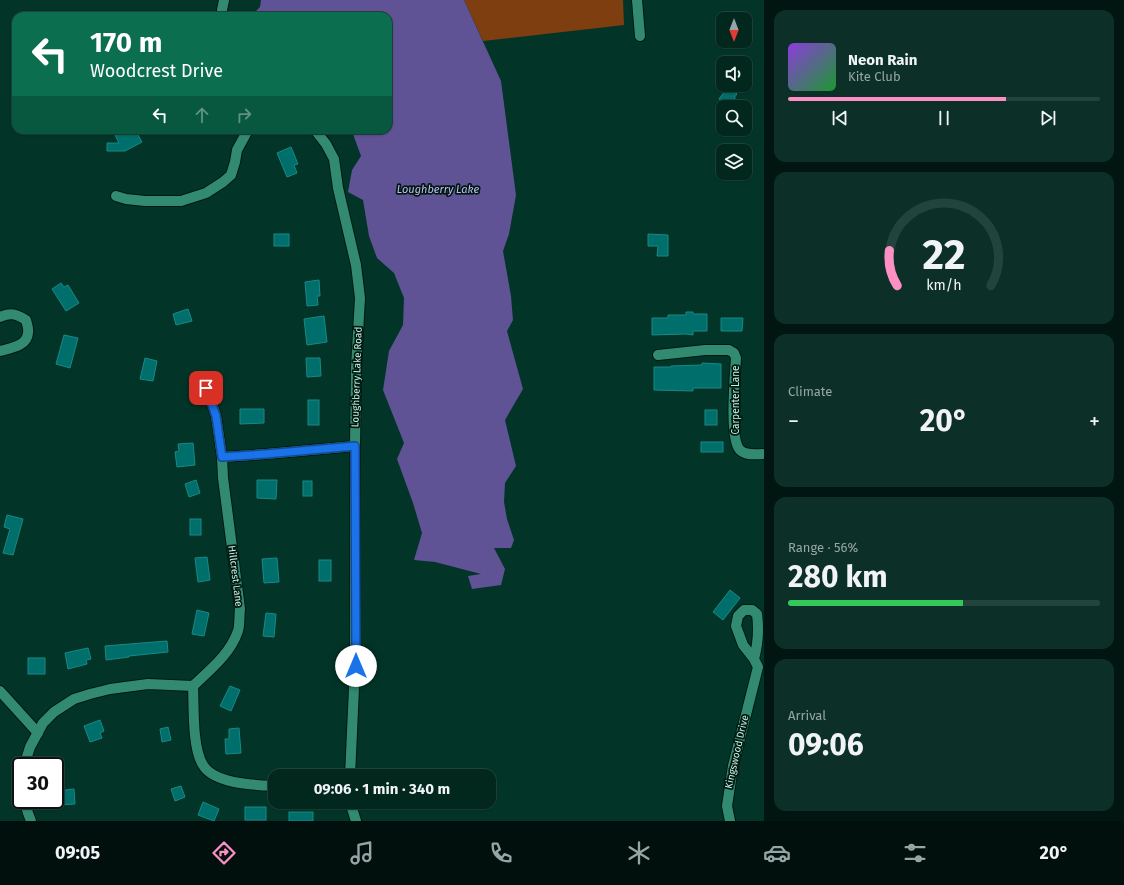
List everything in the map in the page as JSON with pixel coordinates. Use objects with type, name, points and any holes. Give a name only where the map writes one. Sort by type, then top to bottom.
[{"type":"street","points":[[222,12],[224,0]]},
{"type":"street","points":[[637,0],[640,36]]},
{"type":"street","points":[[116,196],[144,201],[182,201],[206,193],[231,175],[237,150],[246,134]]},
{"type":"street","name":"Loughberry Lake Road","points":[[318,134],[326,144],[334,159],[338,188],[356,265],[360,298],[356,368],[355,446],[356,666],[350,769]]},
{"type":"street","points":[[0,317],[7,314],[17,315],[26,320],[28,332],[26,340],[22,344],[0,351]]},
{"type":"street","name":"Carpenter Lane","points":[[658,355],[705,350],[729,350],[734,353],[736,358],[734,425],[736,444],[741,450],[748,454],[764,454]]},
{"type":"street","name":"Hillcrest Lane","points":[[193,686],[220,661],[230,648],[238,630],[240,609],[216,416],[206,388]]},
{"type":"street","points":[[222,457],[355,446]]},
{"type":"street","name":"Kingswood Drive","points":[[730,821],[727,806],[730,781],[758,667],[754,659]]},
{"type":"street","points":[[27,757],[30,747],[43,723],[54,712],[74,699],[110,689],[148,684],[193,686],[195,730],[198,754],[203,765],[208,771],[224,779],[247,785],[268,786]]},
{"type":"street","points":[[0,691],[38,732]]},
{"type":"street","points":[[27,809],[31,821]]},
{"type":"street","points":[[352,809],[356,821]]},
{"type":"shaded area","points":[[464,0],[623,0],[624,25],[483,41]]},
{"type":"water","name":"Loughberry Lake","points":[[261,0],[464,0],[501,81],[516,195],[509,234],[503,251],[511,296],[513,320],[507,331],[523,389],[505,420],[516,466],[505,483],[504,502],[507,519],[514,540],[511,548],[494,548],[505,569],[501,585],[472,589],[468,576],[481,574],[435,562],[414,560],[422,533],[397,459],[404,443],[383,390],[389,351],[403,325],[404,298],[394,273],[377,258],[369,236],[363,200],[348,192],[352,170],[361,156],[353,134],[392,134],[392,12],[255,12],[260,7]]},
{"type":"building","points":[[724,92],[734,92],[737,94],[734,98],[737,100],[719,99]]},
{"type":"building","points":[[114,134],[137,134],[142,142],[125,151],[107,151],[107,143],[119,143]]},
{"type":"building","points":[[291,147],[298,164],[294,165],[297,173],[287,177],[277,153]]},
{"type":"building","points":[[274,234],[289,234],[289,246],[274,246]]},
{"type":"building","points":[[648,234],[668,235],[668,256],[657,256],[658,246],[648,246]]},
{"type":"building","points":[[319,280],[320,296],[317,296],[318,305],[307,306],[305,282]]},
{"type":"building","points":[[61,283],[64,287],[68,285],[79,303],[66,311],[52,289]]},
{"type":"building","points":[[188,309],[192,321],[176,325],[173,314]]},
{"type":"building","points":[[686,312],[693,312],[693,314],[707,314],[707,331],[693,331],[693,335],[652,335],[652,318],[668,318],[668,315],[686,315]]},
{"type":"building","points":[[324,316],[327,342],[307,345],[304,319]]},
{"type":"building","points":[[721,318],[743,318],[742,331],[721,331]]},
{"type":"building","points":[[64,335],[78,338],[70,368],[56,364]]},
{"type":"building","points":[[145,358],[157,361],[153,381],[140,379]]},
{"type":"building","points":[[306,358],[320,358],[321,376],[307,377]]},
{"type":"building","points":[[702,363],[721,364],[721,388],[693,388],[693,391],[654,390],[654,367],[702,365]]},
{"type":"building","points":[[308,400],[319,400],[319,425],[308,425]]},
{"type":"building","points":[[240,409],[264,409],[264,423],[240,424]]},
{"type":"building","points":[[705,410],[717,410],[717,425],[705,425]]},
{"type":"building","points":[[701,442],[723,442],[723,452],[701,452]]},
{"type":"building","points":[[193,443],[195,465],[177,467],[175,452],[179,451],[178,444]]},
{"type":"building","points":[[196,480],[200,493],[189,497],[185,484]]},
{"type":"building","points":[[257,480],[277,480],[276,499],[257,498]]},
{"type":"building","points":[[303,481],[312,481],[312,496],[303,496]]},
{"type":"building","points":[[7,515],[23,519],[13,555],[3,553],[10,529],[4,527]]},
{"type":"building","points":[[190,519],[201,519],[201,535],[190,535]]},
{"type":"building","points":[[207,557],[210,580],[198,582],[195,558]]},
{"type":"building","points":[[277,558],[279,582],[264,583],[262,559]]},
{"type":"building","points":[[319,560],[331,560],[331,581],[319,581]]},
{"type":"building","points":[[730,590],[740,598],[723,620],[713,612]]},
{"type":"building","points":[[197,610],[209,613],[204,636],[192,634]]},
{"type":"building","points":[[266,613],[276,614],[274,637],[263,636]]},
{"type":"building","points":[[167,641],[168,652],[106,660],[105,646]]},
{"type":"building","points":[[88,648],[91,659],[86,660],[87,664],[68,669],[65,653]]},
{"type":"building","points":[[28,658],[45,658],[45,674],[28,674]]},
{"type":"building","points":[[230,686],[240,690],[231,711],[220,706]]},
{"type":"building","points":[[100,720],[104,731],[100,733],[102,738],[90,742],[84,726]]},
{"type":"building","points":[[168,727],[171,740],[162,742],[160,729]]},
{"type":"building","points":[[239,728],[241,753],[226,754],[225,739],[229,739],[229,729]]},
{"type":"building","points":[[181,786],[185,797],[175,801],[171,789]]},
{"type":"building","points":[[74,789],[75,804],[64,805],[64,790]]},
{"type":"building","points":[[203,802],[219,809],[214,821],[198,815]]},
{"type":"building","points":[[245,807],[266,807],[266,820],[245,820]]},
{"type":"building","points":[[289,812],[313,812],[313,821],[289,821]]},
{"type":"route","points":[[206,388],[216,416],[222,457],[355,446],[356,666]]}]
